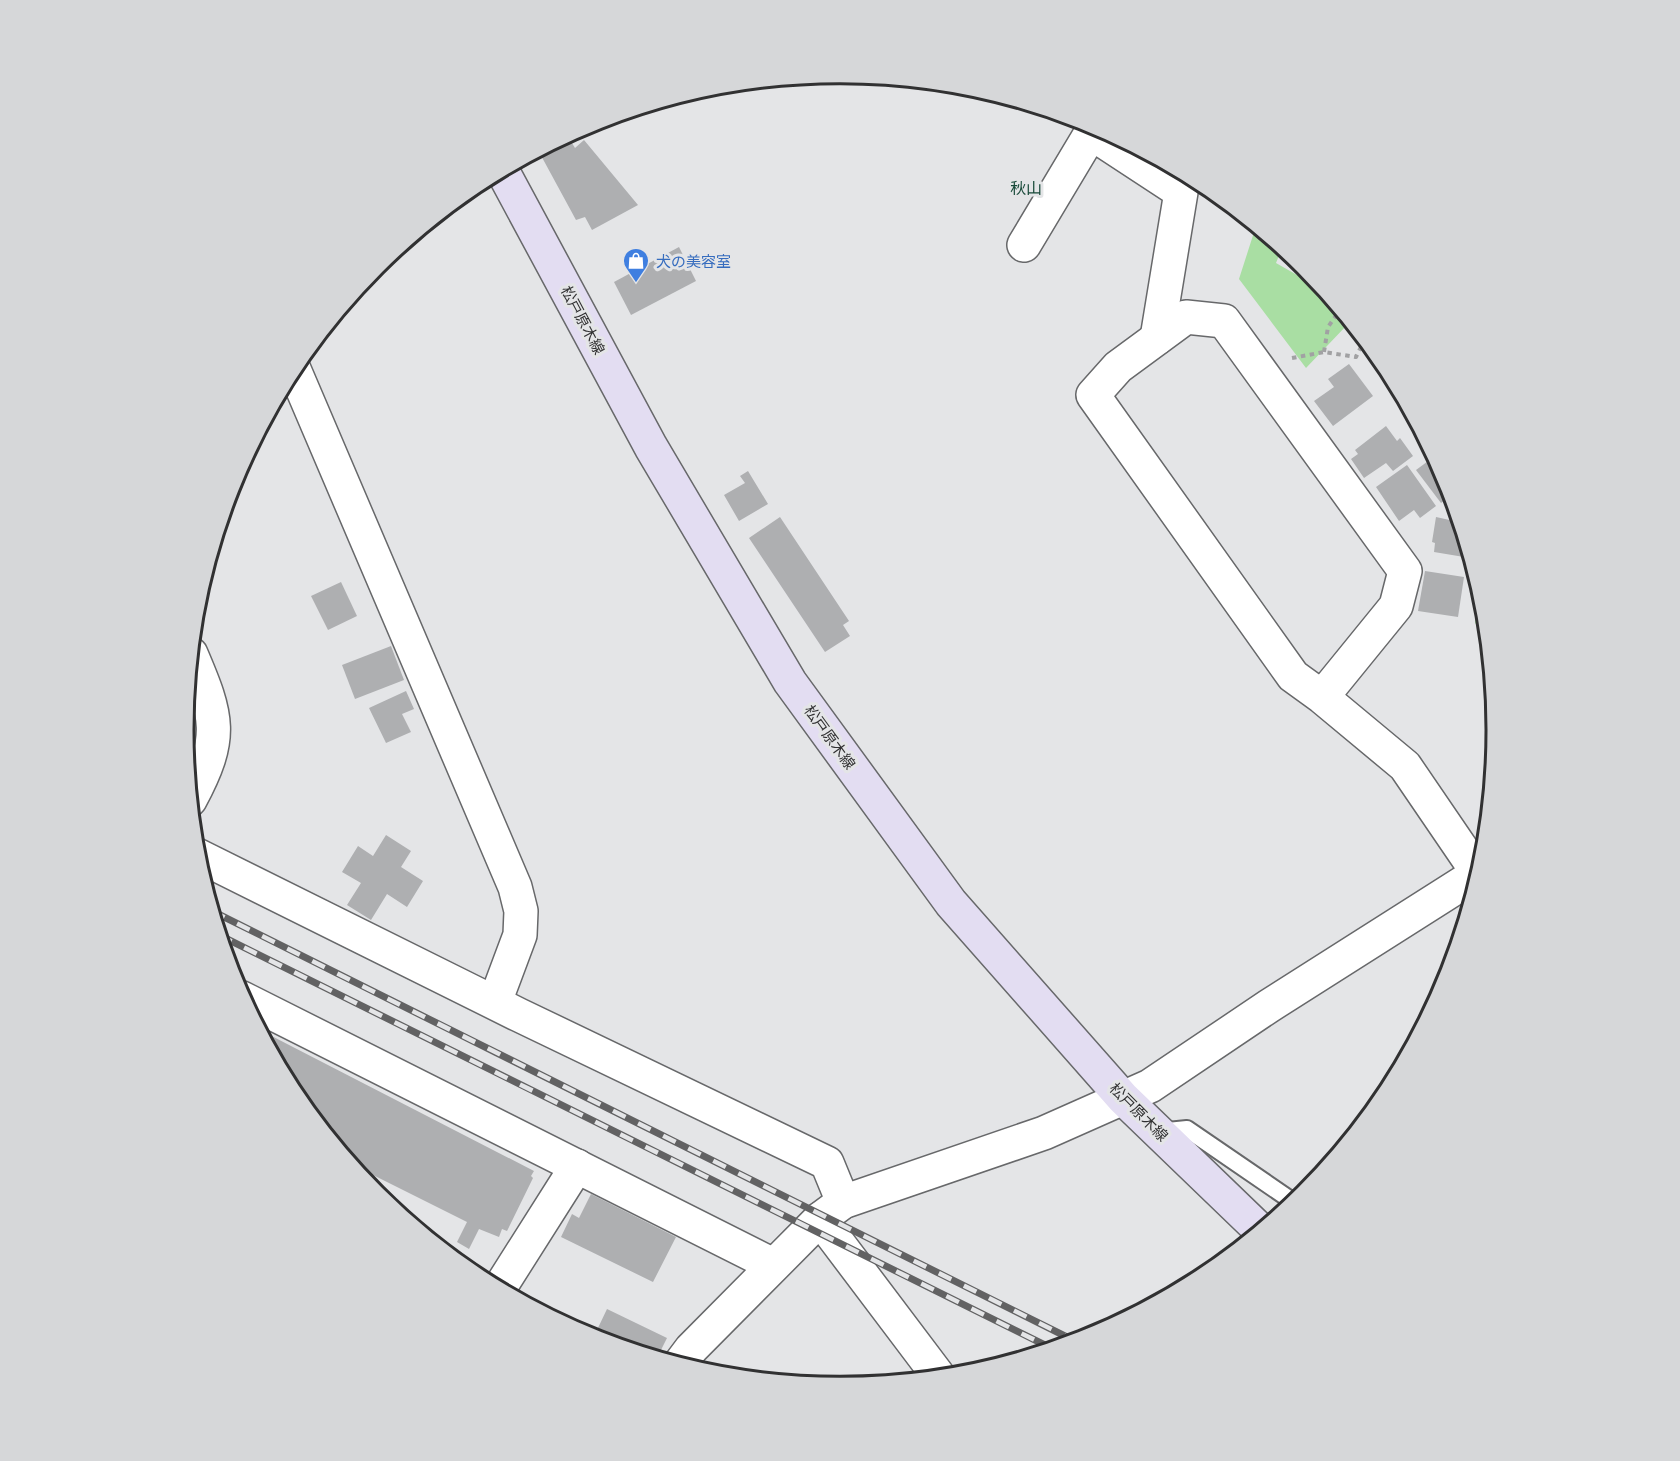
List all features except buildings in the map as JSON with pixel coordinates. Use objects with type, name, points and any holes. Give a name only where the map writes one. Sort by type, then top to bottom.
[{"type":"main road","name":"松戸原木線","points":[[506,178],[651,447],[790,681],[951,903],[1123,1098],[1255,1226]]},
{"type":"street","points":[[1024,245],[1090,134]]},
{"type":"street","points":[[1101,139],[1181,192],[1157,338]]},
{"type":"street","points":[[1322,697],[1396,606],[1405,571],[1224,321],[1186,317],[1118,367],[1093,395],[1293,676],[1405,766],[1472,866]]},
{"type":"street","points":[[298,378],[515,887],[521,911],[520,934],[495,1002]]},
{"type":"street","points":[[196,788],[213,747],[214,724],[208,694],[197,669]]},
{"type":"street","points":[[207,860],[827,1163],[832,1211],[935,1369]]},
{"type":"street","points":[[685,1358],[773,1265],[832,1211],[1044,1133],[1150,1086],[1269,1006],[1468,881]]},
{"type":"street","points":[[255,1004],[773,1265]]},
{"type":"street","points":[[504,1282],[577,1166]]},
{"type":"lane","points":[[1158,1132],[1187,1129],[1287,1197]]},
{"type":"path","points":[[1324,352],[1328,327],[1336,316]]},
{"type":"path","points":[[1291,358],[1324,352],[1356,357],[1362,349]]},
{"type":"green space","points":[[1253,234],[1279,256],[1276,263],[1301,277],[1345,327],[1306,368],[1239,279]]},
{"type":"railway","points":[[221,916],[1065,1336]]},
{"type":"railway","points":[[229,940],[1044,1344]]},
{"type":"place","name":"犬の美容室","points":[[636,284]]},
{"type":"district","name":"秋山","points":[[1026,188]]}]
